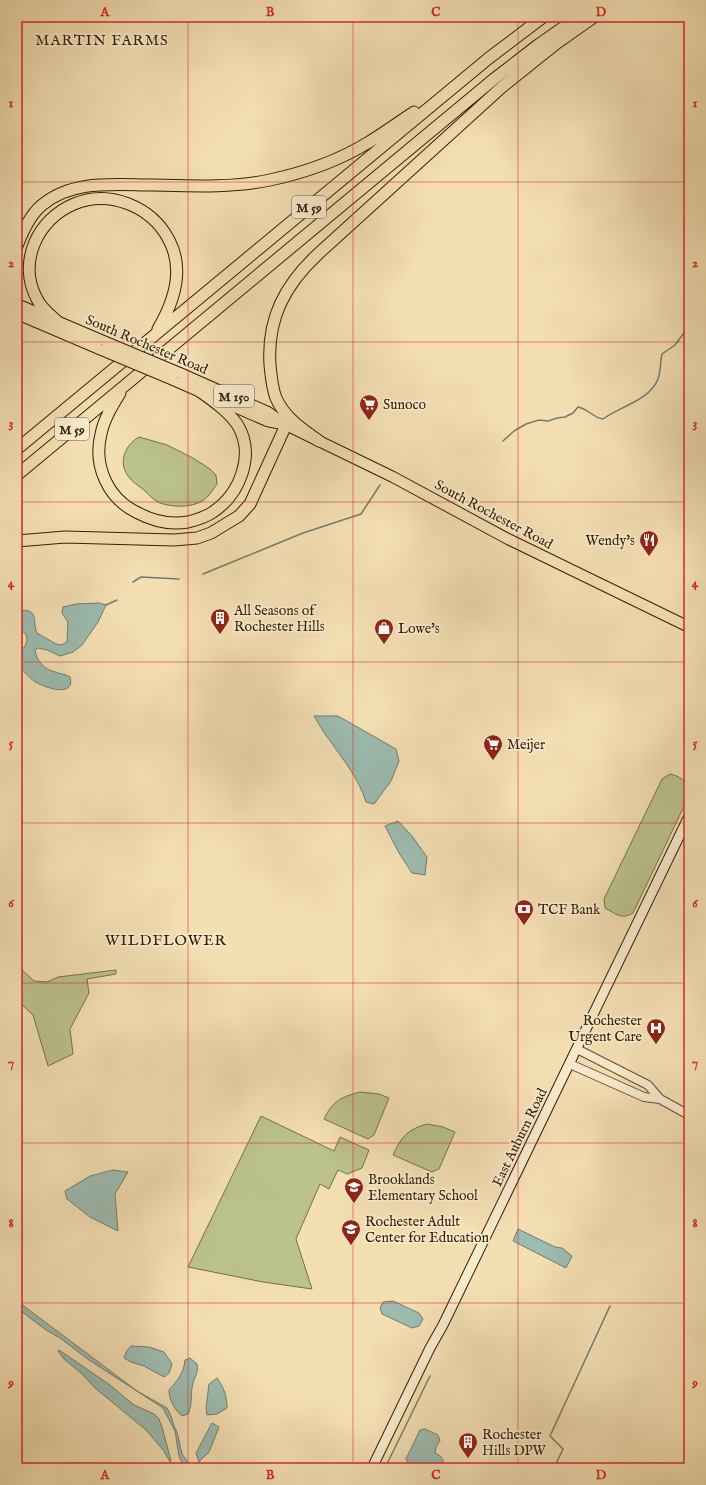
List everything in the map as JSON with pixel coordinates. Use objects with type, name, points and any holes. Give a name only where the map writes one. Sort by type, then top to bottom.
[{"type":"highway","name":"M 59","points":[[17,449],[508,43],[543,17]]},
{"type":"highway","name":"M 59","points":[[17,475],[509,67],[578,17]]},
{"type":"highway","points":[[319,441],[294,422],[283,410],[276,398],[271,373],[270,347],[274,323],[282,299],[290,285],[318,254],[490,98],[530,64],[594,17]]},
{"type":"highway","points":[[17,246],[33,214],[52,197],[65,192],[93,185],[218,186],[250,184],[271,180],[306,170],[346,154],[368,142],[465,79]]},
{"type":"highway","points":[[57,321],[45,310],[37,299],[31,285],[28,272],[29,257],[33,245],[40,231],[52,218],[63,210],[85,200],[111,199],[123,201],[145,212],[157,222],[172,246],[177,267],[176,285],[168,311],[153,336]]},
{"type":"highway","points":[[127,384],[109,412],[101,434],[99,461],[102,473],[114,495],[122,504],[147,518],[174,523],[200,519],[213,513],[235,488],[242,475],[245,461],[243,437],[237,425],[219,405],[198,390]]},
{"type":"highway","points":[[17,541],[65,537],[174,540],[196,538],[212,533],[239,516],[250,504],[286,425]]},
{"type":"main road","name":"South Rochester Road","points":[[17,304],[57,321],[103,346]]},
{"type":"main road","name":"South Rochester Road","points":[[17,314],[103,346],[268,412],[286,425],[393,477],[508,539],[689,627]]},
{"type":"main road","name":"South Rochester Road","points":[[176,376],[198,390],[267,421],[286,425]]},
{"type":"main road","name":"East Auburn Road","points":[[372,1468],[570,1064],[689,816]]},
{"type":"street","points":[[577,1049],[648,1085],[660,1099],[689,1115]]},
{"type":"street","points":[[570,1064],[644,1097],[660,1099]]},
{"type":"green space","points":[[139,437],[167,445],[193,458],[210,469],[216,475],[217,484],[207,498],[193,505],[165,505],[156,501],[134,482],[125,471],[123,460],[124,454],[130,444]]},
{"type":"green space","points":[[670,774],[679,777],[688,786],[687,800],[633,913],[626,916],[616,914],[605,908],[604,899],[662,779]]},
{"type":"green space","points":[[17,970],[22,970],[34,981],[47,982],[58,977],[116,970],[116,974],[87,979],[89,993],[70,1029],[73,1054],[48,1066],[33,1015],[17,1000]]},
{"type":"green space","points":[[360,1092],[379,1094],[389,1098],[374,1135],[368,1139],[324,1119],[331,1107],[339,1100]]},
{"type":"green space","points":[[261,1116],[334,1151],[340,1137],[369,1150],[362,1168],[347,1174],[338,1170],[329,1189],[320,1184],[296,1239],[312,1289],[263,1282],[188,1267]]},
{"type":"green space","points":[[427,1124],[443,1127],[455,1132],[439,1169],[432,1172],[393,1155],[399,1143],[410,1131]]},
{"type":"water","points":[[99,603],[106,605],[98,622],[82,645],[73,652],[60,656],[47,650],[38,648],[35,650],[37,658],[44,667],[51,671],[70,677],[71,684],[68,688],[57,690],[44,686],[34,681],[17,666],[17,652],[24,647],[27,640],[26,634],[22,631],[17,631],[17,611],[24,610],[32,613],[34,616],[37,633],[56,644],[61,645],[67,642],[68,622],[62,613],[63,607],[76,604]]},
{"type":"water","points":[[314,716],[338,716],[396,749],[399,761],[391,781],[374,804],[366,802],[346,763]]},
{"type":"water","points":[[398,821],[412,836],[427,857],[425,875],[412,873],[399,853],[385,826]]},
{"type":"water","points":[[113,1170],[128,1172],[115,1194],[118,1231],[90,1217],[67,1199],[65,1191],[90,1176]]},
{"type":"water","points":[[518,1229],[555,1247],[562,1248],[572,1256],[566,1268],[513,1241]]},
{"type":"water","points":[[17,1301],[137,1391],[167,1408],[177,1432],[182,1454],[187,1461],[189,1468],[184,1467],[179,1456],[175,1431],[163,1408],[89,1360],[60,1338],[46,1330],[17,1308]]},
{"type":"water","points":[[393,1301],[419,1313],[423,1319],[419,1326],[412,1328],[382,1314],[380,1308],[383,1302]]},
{"type":"water","points":[[131,1346],[149,1347],[164,1352],[172,1364],[169,1373],[164,1377],[144,1366],[124,1358],[126,1352]]},
{"type":"water","points":[[59,1350],[110,1385],[134,1405],[154,1414],[159,1419],[171,1461],[170,1462],[164,1451],[146,1430],[95,1388],[81,1373],[64,1359],[58,1351]]},
{"type":"water","points":[[190,1358],[197,1364],[198,1369],[192,1387],[190,1410],[188,1414],[182,1416],[173,1404],[169,1390],[182,1373],[185,1360]]},
{"type":"water","points":[[217,1378],[225,1392],[227,1408],[217,1414],[207,1415],[206,1408],[209,1384]]},
{"type":"water","points":[[212,1423],[219,1427],[209,1452],[199,1462],[196,1453]]},
{"type":"water","points":[[425,1429],[438,1435],[440,1441],[436,1447],[435,1453],[442,1459],[443,1468],[419,1468],[408,1463],[406,1459],[420,1430]]},
{"type":"waterway","points":[[503,441],[514,431],[526,424],[539,420],[548,421],[565,417],[573,413],[578,407],[603,419],[634,402],[649,392],[654,386],[660,373],[662,354],[675,345],[689,326]]},
{"type":"waterway","points":[[203,574],[303,533],[361,514],[380,485]]},
{"type":"waterway","points":[[133,582],[141,577],[179,579]]},
{"type":"waterway","points":[[106,605],[117,600]]},
{"type":"waterway","points":[[17,672],[20,668]]},
{"type":"waterway","points":[[554,1468],[563,1449],[550,1436],[610,1306]]},
{"type":"waterway","points":[[385,1468],[430,1376]]},
{"type":"place","name":"Sunoco","points":[[369,421]]},
{"type":"place","name":"Wendy's","points":[[649,557]]},
{"type":"place","name":"All Seasons of Rochester Hills","points":[[220,635]]},
{"type":"place","name":"Lowe's","points":[[384,645]]},
{"type":"place","name":"Meijer","points":[[493,761]]},
{"type":"place","name":"TCF Bank","points":[[524,926]]},
{"type":"place","name":"Rochester Urgent Care","points":[[656,1045]]},
{"type":"place","name":"Brooklands Elementary School","points":[[354,1204]]},
{"type":"place","name":"Rochester Adult Center for Education","points":[[351,1246]]},
{"type":"place","name":"Rochester Hills DPW","points":[[468,1459]]},
{"type":"district","name":"MARTIN FARMS","points":[[102,40]]},
{"type":"district","name":"WILDFLOWER","points":[[166,940]]}]
